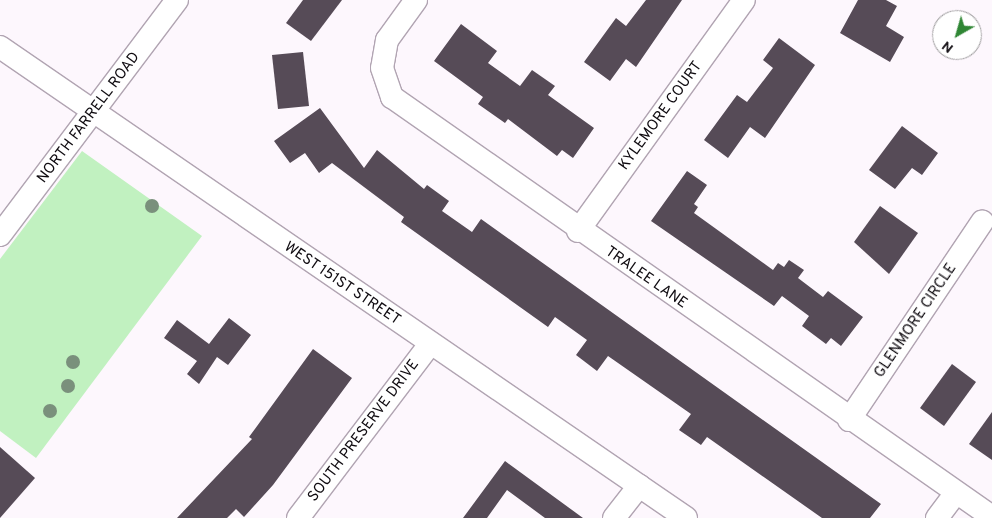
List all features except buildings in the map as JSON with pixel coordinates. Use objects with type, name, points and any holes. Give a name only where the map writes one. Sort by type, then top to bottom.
[{"type":"street","name":"NORTH FARRELL ROAD","points":[[0,235],[177,0]]},
{"type":"street","name":"TRALEE LANE","points":[[416,0],[387,40],[382,68],[392,97],[578,231],[992,517]]},
{"type":"street","name":"KYLEMORE COURT","points":[[578,231],[744,0]]},
{"type":"street","name":"WEST 151ST STREET","points":[[0,47],[92,114],[686,518]]},
{"type":"street","name":"GLENMORE CIRCLE","points":[[849,420],[982,222]]},
{"type":"street","name":"SOUTH PRESERVE DRIVE","points":[[298,518],[430,344]]},
{"type":"street","points":[[614,518],[639,486]]},
{"type":"street","points":[[937,518],[956,493]]},
{"type":"green space","points":[[82,151],[202,236],[36,458],[0,431],[0,259]]}]
